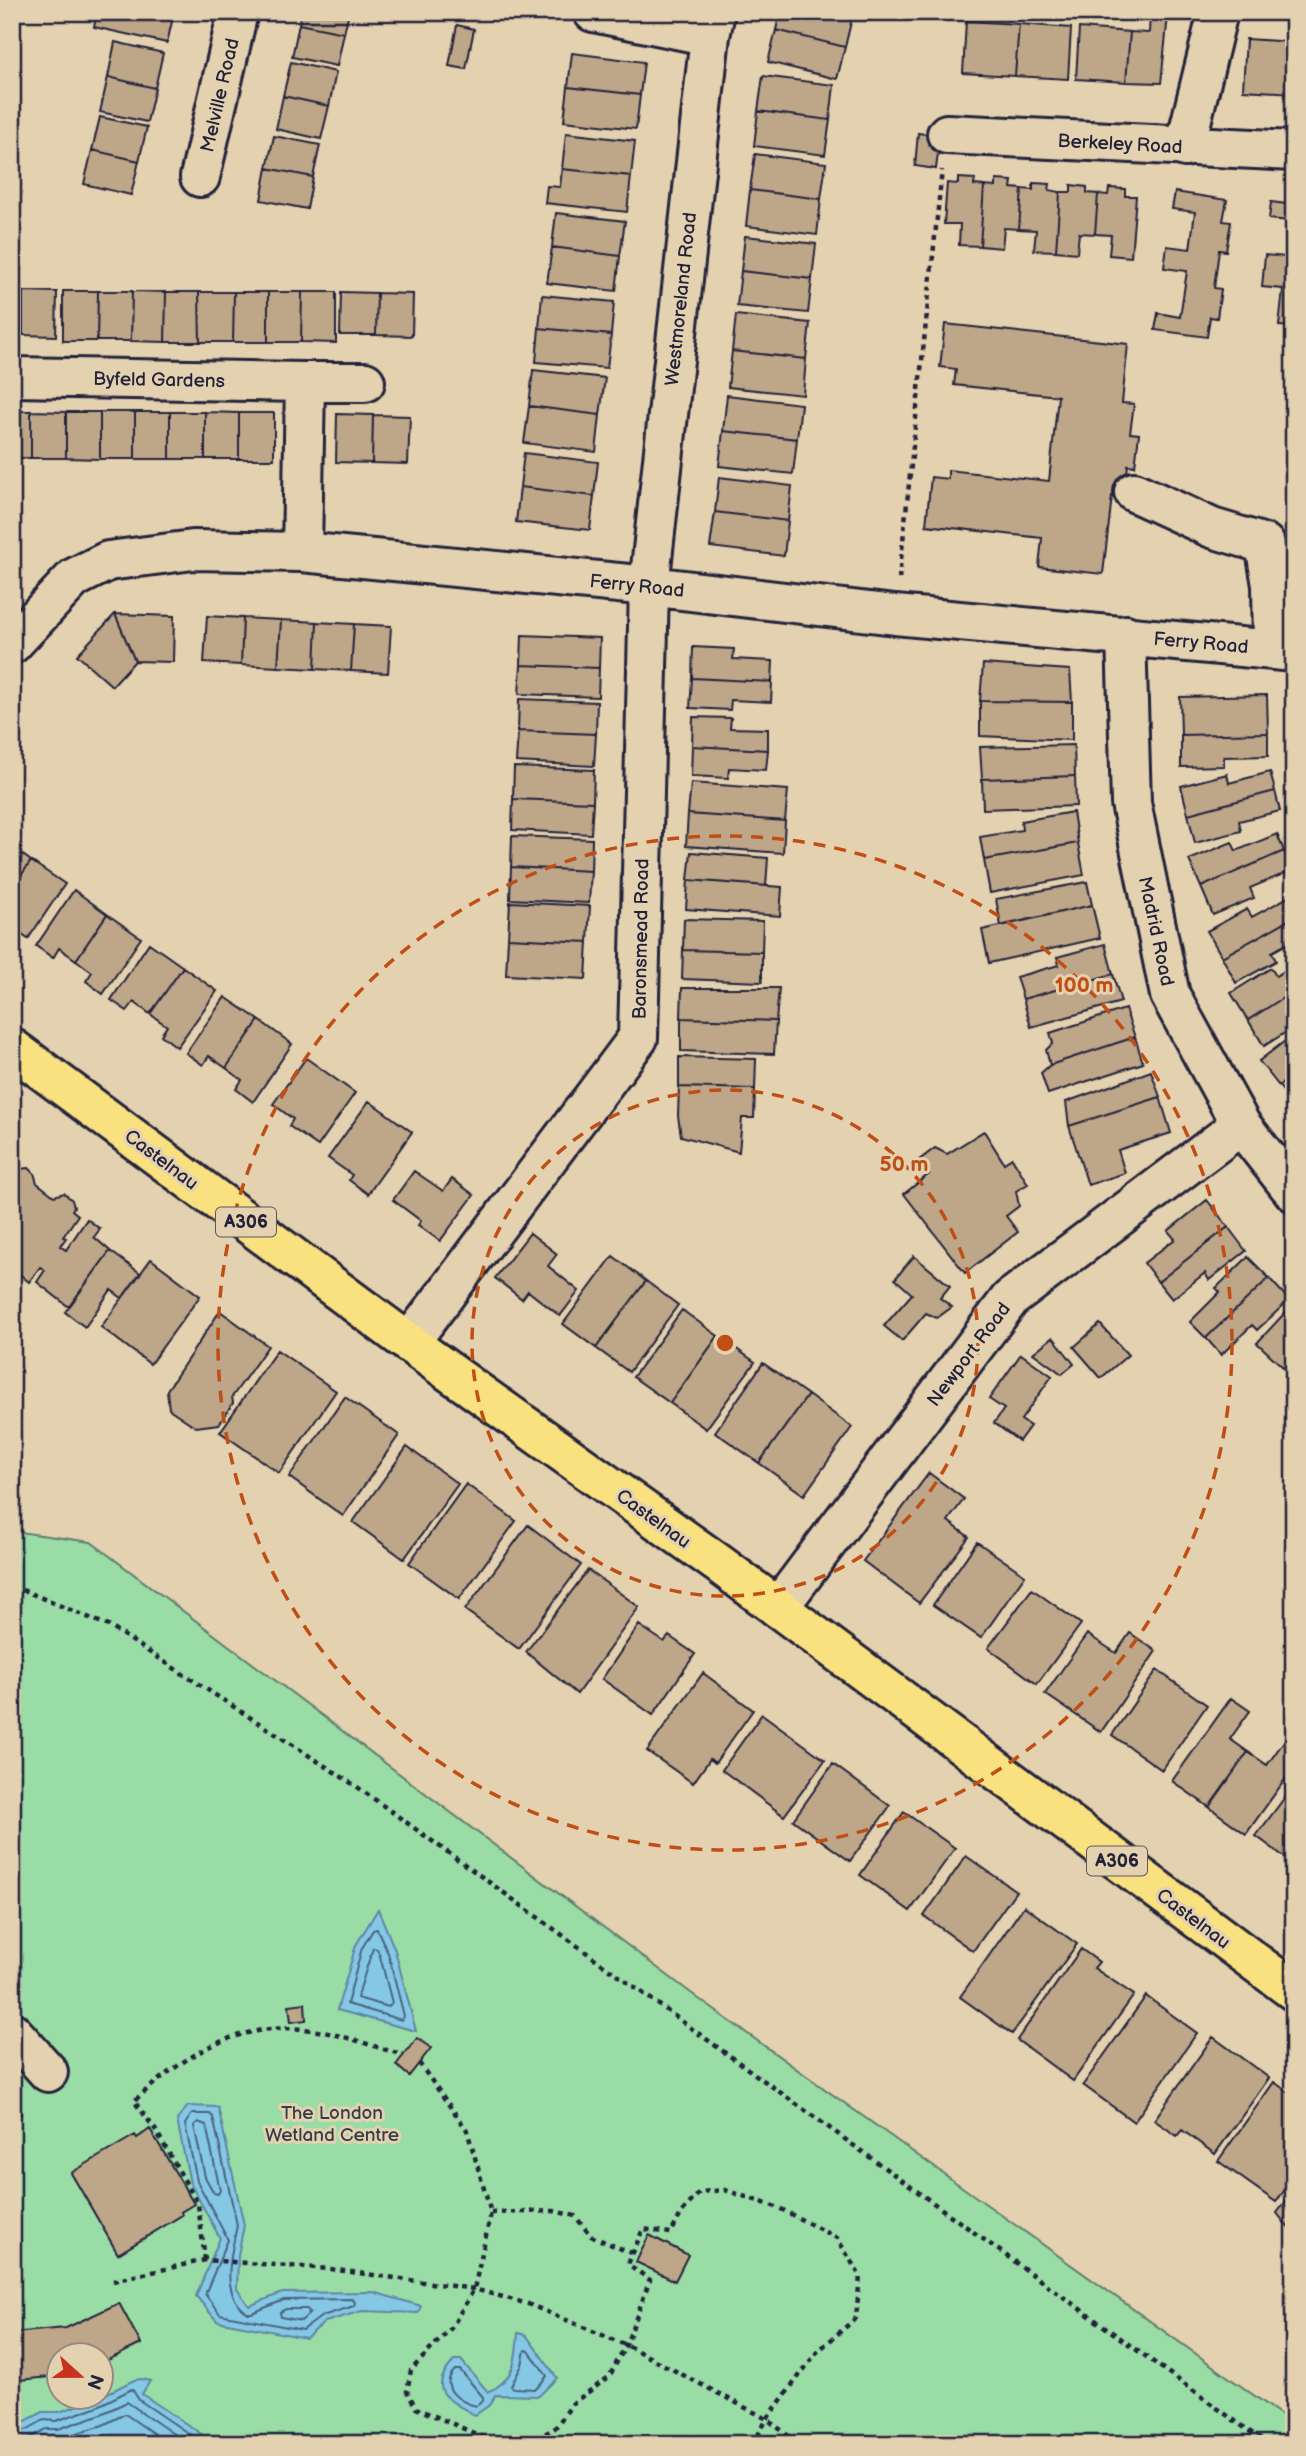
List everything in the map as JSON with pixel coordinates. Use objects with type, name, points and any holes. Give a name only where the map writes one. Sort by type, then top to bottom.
[{"type":"main road","name":"Castelnau","points":[[12,1048],[409,1343],[778,1608],[1294,1991]]},
{"type":"street","name":"Melville Road","points":[[200,177],[238,12]]},
{"type":"street","points":[[593,12],[713,24]]},
{"type":"street","points":[[1185,147],[1218,12]]},
{"type":"street","name":"Westmoreland Road","points":[[649,586],[713,24]]},
{"type":"street","name":"Berkeley Road","points":[[947,134],[1294,151]]},
{"type":"street","name":"Byfeld Gardens","points":[[12,377],[365,382]]},
{"type":"street","points":[[302,552],[305,383]]},
{"type":"street","points":[[1134,492],[1212,528],[1265,544],[1283,651]]},
{"type":"street","name":"Ferry Road","points":[[12,644],[74,578],[108,561],[193,550],[302,552],[649,586],[895,615],[1283,651]]},
{"type":"street","name":"Baronsmead Road","points":[[409,1343],[638,1038],[649,586]]},
{"type":"street","name":"Madrid Road","points":[[1126,635],[1130,803],[1170,995],[1241,1125],[1294,1192]]},
{"type":"street","name":"Newport Road","points":[[778,1608],[1010,1299],[1241,1125]]},
{"type":"street","points":[[12,2032],[47,2072]]},
{"type":"path","points":[[895,615],[947,134]]},
{"type":"path","points":[[12,1588],[109,1626],[356,1786],[1267,2444]]},
{"type":"path","points":[[205,2260],[198,2204],[155,2129],[134,2101],[166,2072],[213,2044],[262,2028],[312,2030],[404,2055]]},
{"type":"path","points":[[419,2063],[467,2130],[491,2213],[474,2289],[452,2327],[411,2370],[407,2391],[416,2408],[490,2440],[519,2444]]},
{"type":"path","points":[[528,2444],[555,2428],[573,2403],[610,2377],[626,2346],[650,2280],[628,2264],[643,2229],[671,2233],[682,2212],[700,2192],[725,2190],[779,2208],[837,2238],[860,2276],[856,2318],[817,2352],[767,2419],[752,2444]]},
{"type":"path","points":[[491,2213],[554,2211],[575,2216],[591,2236],[631,2253]]},
{"type":"path","points":[[113,2281],[205,2260],[330,2269],[474,2289],[528,2304],[626,2346],[767,2419],[799,2444]]},
{"type":"green space","name":"The London Wetland Centre","points":[[12,1531],[91,1542],[703,2002],[1294,2424],[1294,2444],[12,2444]]},
{"type":"water","points":[[378,1909],[395,1950],[416,2031],[337,2010],[356,1945]]},
{"type":"water","points":[[188,2106],[218,2107],[244,2225],[238,2255],[237,2289],[249,2306],[282,2293],[373,2292],[421,2306],[418,2313],[362,2311],[325,2322],[306,2338],[217,2321],[196,2296],[220,2238],[190,2183],[177,2120]]},
{"type":"water","points":[[518,2333],[526,2335],[557,2378],[539,2396],[495,2395],[491,2404],[475,2415],[449,2399],[441,2387],[442,2379],[455,2360],[461,2360],[488,2392],[504,2382],[512,2368]]},
{"type":"water","points":[[134,2380],[150,2381],[142,2394],[216,2444],[12,2444],[12,2428],[43,2412],[116,2410],[116,2389]]},
{"type":"building","points":[[97,12],[174,13],[167,43],[94,27]]},
{"type":"building","points":[[301,12],[349,12],[344,33],[299,24]]},
{"type":"building","points":[[780,12],[853,14],[845,47],[776,30]]},
{"type":"building","points":[[1150,15],[1168,15],[1161,83],[1126,82],[1130,32],[1149,33]]},
{"type":"building","points":[[966,21],[1019,24],[1015,76],[963,73]]},
{"type":"building","points":[[299,24],[344,33],[337,66],[292,57]]},
{"type":"building","points":[[1019,24],[1071,28],[1068,79],[1015,76]]},
{"type":"building","points":[[457,25],[474,29],[466,69],[449,66]]},
{"type":"building","points":[[1079,28],[1130,32],[1126,82],[1076,79]]},
{"type":"building","points":[[776,30],[845,47],[837,79],[768,62]]},
{"type":"building","points":[[1246,39],[1294,42],[1294,93],[1243,90]]},
{"type":"building","points":[[115,42],[163,53],[155,88],[108,77]]},
{"type":"building","points":[[572,53],[644,62],[640,95],[568,87]]},
{"type":"building","points":[[291,62],[336,72],[329,106],[283,96]]},
{"type":"building","points":[[763,76],[834,85],[830,120],[758,111]]},
{"type":"building","points":[[108,77],[155,88],[147,122],[100,112]]},
{"type":"building","points":[[568,87],[640,95],[636,129],[564,121]]},
{"type":"building","points":[[283,96],[329,106],[321,139],[276,129]]},
{"type":"building","points":[[758,111],[830,120],[825,155],[754,146]]},
{"type":"building","points":[[100,117],[147,127],[139,161],[92,150]]},
{"type":"building","points":[[566,133],[635,141],[631,176],[562,169]]},
{"type":"building","points":[[918,133],[940,136],[936,169],[915,166]]},
{"type":"building","points":[[274,136],[320,145],[313,177],[267,168]]},
{"type":"building","points":[[92,150],[139,161],[131,195],[84,184]]},
{"type":"building","points":[[755,154],[826,163],[821,199],[750,190]]},
{"type":"building","points":[[267,168],[313,177],[307,209],[261,200]]},
{"type":"building","points":[[562,169],[631,176],[627,212],[545,203],[547,186],[560,187]]},
{"type":"building","points":[[958,178],[975,179],[974,185],[984,186],[980,246],[959,245],[960,224],[944,224],[947,183],[958,184]]},
{"type":"building","points":[[996,180],[1012,181],[1011,188],[1022,189],[1019,229],[1004,228],[1002,248],[980,246],[984,186],[996,187]]},
{"type":"building","points":[[1033,183],[1050,184],[1049,190],[1060,192],[1056,251],[1034,250],[1036,230],[1019,229],[1022,189],[1033,190]]},
{"type":"building","points":[[1071,185],[1087,187],[1087,193],[1098,194],[1095,234],[1079,233],[1077,253],[1056,251],[1060,192],[1071,192]]},
{"type":"building","points":[[1109,188],[1125,189],[1125,196],[1136,196],[1131,257],[1109,255],[1111,235],[1095,234],[1098,194],[1108,195]]},
{"type":"building","points":[[750,190],[821,199],[817,235],[746,226]]},
{"type":"building","points":[[1175,192],[1227,200],[1223,221],[1231,222],[1226,251],[1219,250],[1214,288],[1221,289],[1217,318],[1210,317],[1207,337],[1155,330],[1158,313],[1180,317],[1187,271],[1164,268],[1167,246],[1190,249],[1195,212],[1172,209]]},
{"type":"building","points":[[1271,202],[1294,205],[1294,327],[1279,326],[1283,289],[1262,287],[1265,255],[1286,257],[1290,221],[1269,219]]},
{"type":"building","points":[[556,213],[625,221],[620,256],[552,247]]},
{"type":"building","points":[[745,236],[816,244],[812,279],[741,271]]},
{"type":"building","points":[[552,247],[620,256],[616,291],[547,283]]},
{"type":"building","points":[[741,271],[812,279],[808,313],[737,306]]},
{"type":"building","points":[[12,291],[23,291],[23,335],[12,335]]},
{"type":"building","points":[[23,291],[57,292],[56,336],[23,335]]},
{"type":"building","points":[[63,291],[98,291],[97,341],[63,341]]},
{"type":"building","points":[[98,291],[132,291],[131,341],[97,341]]},
{"type":"building","points":[[132,291],[166,292],[165,342],[131,341]]},
{"type":"building","points":[[166,292],[199,292],[200,342],[165,342]]},
{"type":"building","points":[[199,292],[234,292],[233,342],[200,342]]},
{"type":"building","points":[[234,292],[268,292],[268,342],[233,342]]},
{"type":"building","points":[[268,292],[302,292],[301,342],[268,342]]},
{"type":"building","points":[[302,292],[336,292],[336,343],[301,342]]},
{"type":"building","points":[[341,292],[377,293],[376,335],[340,335]]},
{"type":"building","points":[[377,293],[413,294],[412,336],[376,335]]},
{"type":"building","points":[[542,295],[614,302],[611,335],[539,328]]},
{"type":"building","points":[[736,315],[810,323],[806,359],[732,351]]},
{"type":"building","points":[[945,324],[1128,344],[1122,403],[1134,404],[1130,433],[1139,434],[1135,466],[1128,465],[1124,498],[1112,496],[1103,574],[1039,567],[1042,538],[926,525],[931,477],[948,479],[948,470],[1049,481],[1058,396],[954,385],[956,369],[940,367]]},
{"type":"building","points":[[539,328],[611,335],[607,368],[536,362]]},
{"type":"building","points":[[732,351],[806,359],[803,395],[728,387]]},
{"type":"building","points":[[533,370],[605,378],[600,415],[529,406]]},
{"type":"building","points":[[727,395],[801,404],[797,439],[723,431]]},
{"type":"building","points":[[529,406],[600,415],[596,452],[524,443]]},
{"type":"building","points":[[12,411],[31,411],[31,458],[12,458]]},
{"type":"building","points":[[31,411],[66,412],[66,458],[31,458]]},
{"type":"building","points":[[66,412],[100,412],[100,459],[66,458]]},
{"type":"building","points":[[100,412],[135,412],[135,459],[100,459]]},
{"type":"building","points":[[135,412],[170,412],[170,459],[135,459]]},
{"type":"building","points":[[170,412],[205,412],[205,459],[170,459]]},
{"type":"building","points":[[205,412],[239,413],[239,459],[205,459]]},
{"type":"building","points":[[239,413],[274,413],[274,459],[239,459]]},
{"type":"building","points":[[337,414],[373,415],[372,463],[336,462]]},
{"type":"building","points":[[373,415],[410,416],[408,464],[372,463]]},
{"type":"building","points":[[723,431],[797,439],[793,474],[719,466]]},
{"type":"building","points":[[524,453],[598,462],[594,496],[520,487]]},
{"type":"building","points":[[719,477],[792,486],[788,521],[715,512]]},
{"type":"building","points":[[520,487],[594,496],[590,530],[516,522]]},
{"type":"building","points":[[715,512],[788,521],[784,556],[710,547]]},
{"type":"building","points":[[115,614],[135,661],[112,686],[77,655]]},
{"type":"building","points":[[115,614],[174,616],[173,662],[135,661]]},
{"type":"building","points":[[207,616],[243,618],[241,665],[204,663]]},
{"type":"building","points":[[243,618],[281,620],[278,667],[241,665]]},
{"type":"building","points":[[281,620],[317,622],[315,669],[278,667]]},
{"type":"building","points":[[317,622],[354,624],[351,671],[315,669]]},
{"type":"building","points":[[354,624],[391,626],[388,673],[351,671]]},
{"type":"building","points":[[522,635],[600,638],[599,668],[521,665]]},
{"type":"building","points":[[693,647],[734,649],[733,659],[773,661],[772,682],[692,678]]},
{"type":"building","points":[[983,664],[1070,670],[1072,702],[980,701]]},
{"type":"building","points":[[521,665],[599,668],[598,697],[519,694]]},
{"type":"building","points":[[692,678],[772,682],[771,702],[731,700],[730,710],[690,708]]},
{"type":"building","points":[[1267,695],[1268,733],[1181,735],[1180,697]]},
{"type":"building","points":[[519,699],[597,702],[596,734],[518,731]]},
{"type":"building","points":[[980,701],[1072,702],[1072,740],[980,736]]},
{"type":"building","points":[[693,717],[731,718],[730,728],[768,729],[768,750],[692,746]]},
{"type":"building","points":[[518,731],[596,734],[594,766],[516,762]]},
{"type":"building","points":[[1268,733],[1268,756],[1224,757],[1224,766],[1181,767],[1181,735]]},
{"type":"building","points":[[1074,745],[1075,776],[982,779],[980,747]]},
{"type":"building","points":[[692,746],[768,750],[766,770],[729,768],[728,778],[691,776]]},
{"type":"building","points":[[514,767],[594,770],[593,802],[513,799]]},
{"type":"building","points":[[1270,772],[1275,791],[1188,814],[1181,786],[1227,774],[1229,783]]},
{"type":"building","points":[[1075,776],[1076,806],[983,809],[982,779]]},
{"type":"building","points":[[691,783],[788,790],[785,821],[688,814]]},
{"type":"building","points":[[1275,791],[1280,811],[1239,821],[1241,831],[1195,843],[1188,814]]},
{"type":"building","points":[[513,799],[593,802],[591,834],[512,830]]},
{"type":"building","points":[[1073,812],[1078,843],[984,860],[980,837],[1022,830],[1021,821]]},
{"type":"building","points":[[688,814],[785,821],[783,853],[686,846]]},
{"type":"building","points":[[1277,834],[1284,851],[1201,887],[1189,860],[1232,842],[1236,851]]},
{"type":"building","points":[[512,836],[592,839],[591,871],[511,867]]},
{"type":"building","points":[[1078,843],[1084,875],[990,893],[984,860]]},
{"type":"building","points":[[12,847],[31,861],[12,889]]},
{"type":"building","points":[[1284,851],[1293,870],[1250,888],[1254,898],[1213,915],[1201,887]]},
{"type":"building","points":[[691,852],[768,858],[766,886],[688,880]]},
{"type":"building","points":[[31,861],[65,884],[28,939],[12,928],[17,918],[12,915],[12,889]]},
{"type":"building","points":[[511,867],[591,871],[589,903],[510,899]]},
{"type":"building","points":[[688,880],[782,887],[780,916],[686,909]]},
{"type":"building","points":[[1087,882],[1092,905],[1001,926],[996,899]]},
{"type":"building","points":[[74,890],[107,914],[76,960],[59,948],[53,958],[36,946]]},
{"type":"building","points":[[1290,896],[1294,902],[1294,917],[1222,957],[1207,931],[1247,909],[1252,917]]},
{"type":"building","points":[[510,902],[590,906],[588,942],[508,938]]},
{"type":"building","points":[[1092,905],[1100,938],[989,963],[982,930]]},
{"type":"building","points":[[107,914],[141,938],[103,994],[86,981],[92,972],[76,960]]},
{"type":"building","points":[[1294,917],[1294,940],[1272,952],[1276,961],[1236,983],[1222,957]]},
{"type":"building","points":[[684,919],[763,921],[762,952],[683,950]]},
{"type":"building","points":[[508,938],[588,942],[586,979],[506,975]]},
{"type":"building","points":[[149,943],[183,967],[150,1014],[134,1002],[127,1011],[111,1000]]},
{"type":"building","points":[[1105,944],[1113,974],[1023,999],[1016,977],[1059,965],[1057,957]]},
{"type":"building","points":[[683,950],[762,952],[762,982],[682,979]]},
{"type":"building","points":[[1294,965],[1294,991],[1248,1020],[1231,993],[1271,968],[1276,976]]},
{"type":"building","points":[[183,967],[217,991],[177,1047],[161,1035],[167,1026],[150,1014]]},
{"type":"building","points":[[1113,974],[1121,1002],[1031,1027],[1023,999]]},
{"type":"building","points":[[682,988],[779,988],[776,1021],[681,1018]]},
{"type":"building","points":[[1294,991],[1294,1027],[1264,1046],[1248,1020]]},
{"type":"building","points":[[225,997],[259,1020],[226,1068],[209,1056],[203,1065],[186,1053]]},
{"type":"building","points":[[1125,1009],[1135,1037],[1050,1065],[1046,1050],[1053,1043],[1050,1033]]},
{"type":"building","points":[[681,1018],[776,1021],[774,1054],[681,1051]]},
{"type":"building","points":[[259,1020],[292,1044],[253,1102],[236,1089],[242,1080],[226,1068]]},
{"type":"building","points":[[1294,1034],[1294,1074],[1279,1086],[1259,1061]]},
{"type":"building","points":[[1135,1037],[1143,1063],[1048,1094],[1041,1073],[1050,1065]]},
{"type":"building","points":[[679,1057],[756,1059],[755,1089],[679,1087]]},
{"type":"building","points":[[306,1058],[355,1093],[318,1146],[289,1126],[293,1119],[273,1104]]},
{"type":"building","points":[[1151,1071],[1160,1097],[1069,1126],[1066,1102]]},
{"type":"building","points":[[1294,1074],[1294,1105],[1279,1086]]},
{"type":"building","points":[[679,1087],[755,1089],[754,1118],[742,1118],[739,1152],[681,1136],[678,1116]]},
{"type":"building","points":[[1160,1097],[1171,1133],[1118,1150],[1125,1173],[1088,1185],[1069,1126]]},
{"type":"building","points":[[369,1101],[412,1132],[368,1194],[349,1180],[352,1175],[328,1158]]},
{"type":"building","points":[[984,1131],[1004,1163],[1012,1158],[1028,1184],[1016,1191],[1019,1206],[1006,1216],[1018,1232],[965,1273],[904,1194],[929,1174],[918,1161],[935,1148],[947,1154]]},
{"type":"building","points":[[29,1168],[37,1183],[54,1196],[64,1193],[72,1200],[72,1210],[78,1215],[60,1246],[66,1250],[87,1219],[100,1229],[94,1237],[110,1251],[69,1307],[37,1282],[45,1270],[40,1267],[29,1282],[12,1268],[12,1189],[17,1182],[15,1175],[20,1169]]},
{"type":"building","points":[[414,1171],[443,1191],[452,1179],[474,1195],[440,1241],[418,1225],[421,1221],[393,1200]]},
{"type":"building","points":[[1207,1200],[1228,1227],[1158,1282],[1144,1263],[1175,1239],[1168,1231]]},
{"type":"building","points":[[1228,1227],[1246,1251],[1209,1280],[1205,1273],[1172,1299],[1158,1282]]},
{"type":"building","points":[[530,1233],[557,1254],[548,1266],[579,1291],[560,1316],[528,1291],[522,1299],[495,1278]]},
{"type":"building","points":[[110,1251],[140,1273],[122,1298],[111,1290],[85,1327],[65,1312]]},
{"type":"building","points":[[613,1256],[646,1281],[596,1348],[563,1324]]},
{"type":"building","points":[[914,1256],[950,1286],[940,1298],[952,1307],[937,1318],[926,1313],[902,1341],[884,1326],[912,1294],[895,1279]]},
{"type":"building","points":[[1248,1257],[1269,1278],[1206,1338],[1190,1322],[1220,1292],[1216,1288]]},
{"type":"building","points":[[151,1259],[200,1296],[150,1364],[101,1327]]},
{"type":"building","points":[[1269,1278],[1289,1300],[1257,1330],[1252,1325],[1221,1355],[1206,1338]]},
{"type":"building","points":[[646,1281],[678,1305],[629,1372],[596,1348]]},
{"type":"building","points":[[1294,1303],[1294,1355],[1283,1367],[1257,1343]]},
{"type":"building","points":[[682,1310],[718,1336],[670,1403],[633,1377]]},
{"type":"building","points":[[220,1311],[268,1346],[232,1397],[233,1403],[219,1424],[196,1427],[169,1409],[167,1390]]},
{"type":"building","points":[[1100,1324],[1128,1355],[1101,1378],[1074,1347]]},
{"type":"building","points":[[718,1336],[755,1362],[706,1429],[670,1403]]},
{"type":"building","points":[[1053,1337],[1074,1364],[1062,1374],[1033,1353]]},
{"type":"building","points":[[277,1350],[336,1391],[279,1473],[220,1432]]},
{"type":"building","points":[[1021,1354],[1052,1376],[1021,1420],[1030,1426],[1019,1441],[994,1423],[1004,1409],[989,1399]]},
{"type":"building","points":[[1294,1355],[1294,1376],[1283,1367]]},
{"type":"building","points":[[763,1363],[808,1395],[759,1463],[715,1432]]},
{"type":"building","points":[[808,1395],[852,1427],[804,1495],[759,1463]]},
{"type":"building","points":[[345,1397],[399,1435],[343,1516],[289,1477]]},
{"type":"building","points":[[407,1447],[458,1484],[404,1559],[353,1522]]},
{"type":"building","points":[[929,1473],[964,1499],[948,1521],[969,1537],[919,1603],[863,1561]]},
{"type":"building","points":[[466,1484],[516,1521],[459,1599],[409,1563]]},
{"type":"building","points":[[528,1525],[581,1565],[519,1649],[465,1610]]},
{"type":"building","points":[[977,1542],[1025,1575],[981,1638],[933,1605]]},
{"type":"building","points":[[588,1570],[639,1607],[577,1694],[526,1652]]},
{"type":"building","points":[[1032,1589],[1081,1624],[1037,1684],[988,1648]]},
{"type":"building","points":[[639,1625],[664,1642],[669,1636],[695,1654],[653,1715],[602,1679]]},
{"type":"building","points":[[1130,1633],[1156,1651],[1101,1732],[1045,1694],[1087,1634],[1116,1653]]},
{"type":"building","points":[[1157,1670],[1207,1705],[1162,1770],[1112,1735]]},
{"type":"building","points":[[703,1673],[753,1710],[715,1763],[710,1759],[693,1783],[647,1751]]},
{"type":"building","points":[[1231,1698],[1250,1711],[1230,1739],[1248,1752],[1209,1807],[1172,1781]]},
{"type":"building","points":[[762,1714],[825,1760],[784,1816],[722,1770]]},
{"type":"building","points":[[1287,1737],[1294,1743],[1294,1767],[1246,1834],[1209,1807],[1248,1752],[1267,1765]]},
{"type":"building","points":[[833,1764],[890,1806],[850,1861],[793,1820]]},
{"type":"building","points":[[1294,1785],[1294,1864],[1256,1836]]},
{"type":"building","points":[[904,1812],[955,1848],[910,1911],[860,1875]]},
{"type":"building","points":[[966,1856],[1016,1891],[973,1951],[924,1916]]},
{"type":"building","points":[[1024,1906],[1077,1944],[1012,2034],[960,1997]]},
{"type":"building","points":[[1081,1949],[1099,1962],[1094,1968],[1134,1995],[1073,2081],[1017,2040]]},
{"type":"building","points":[[1146,1996],[1197,2033],[1134,2122],[1083,2085]]},
{"type":"building","points":[[305,2003],[306,2020],[291,2022],[289,2005]]},
{"type":"building","points":[[1213,2037],[1269,2078],[1215,2154],[1182,2130],[1177,2136],[1154,2120]]},
{"type":"building","points":[[417,2038],[431,2048],[409,2076],[396,2065]]},
{"type":"building","points":[[1274,2082],[1294,2096],[1294,2177],[1276,2202],[1218,2161]]},
{"type":"building","points":[[12,2106],[21,2114],[12,2124]]},
{"type":"building","points":[[150,2129],[194,2204],[181,2212],[182,2215],[118,2254],[71,2173]]},
{"type":"building","points":[[1294,2191],[1294,2235],[1277,2213]]},
{"type":"building","points":[[649,2235],[688,2255],[675,2281],[636,2262]]},
{"type":"building","points":[[119,2303],[141,2344],[116,2356],[116,2340],[46,2340],[46,2377],[19,2380],[12,2391],[12,2333],[66,2328]]}]
